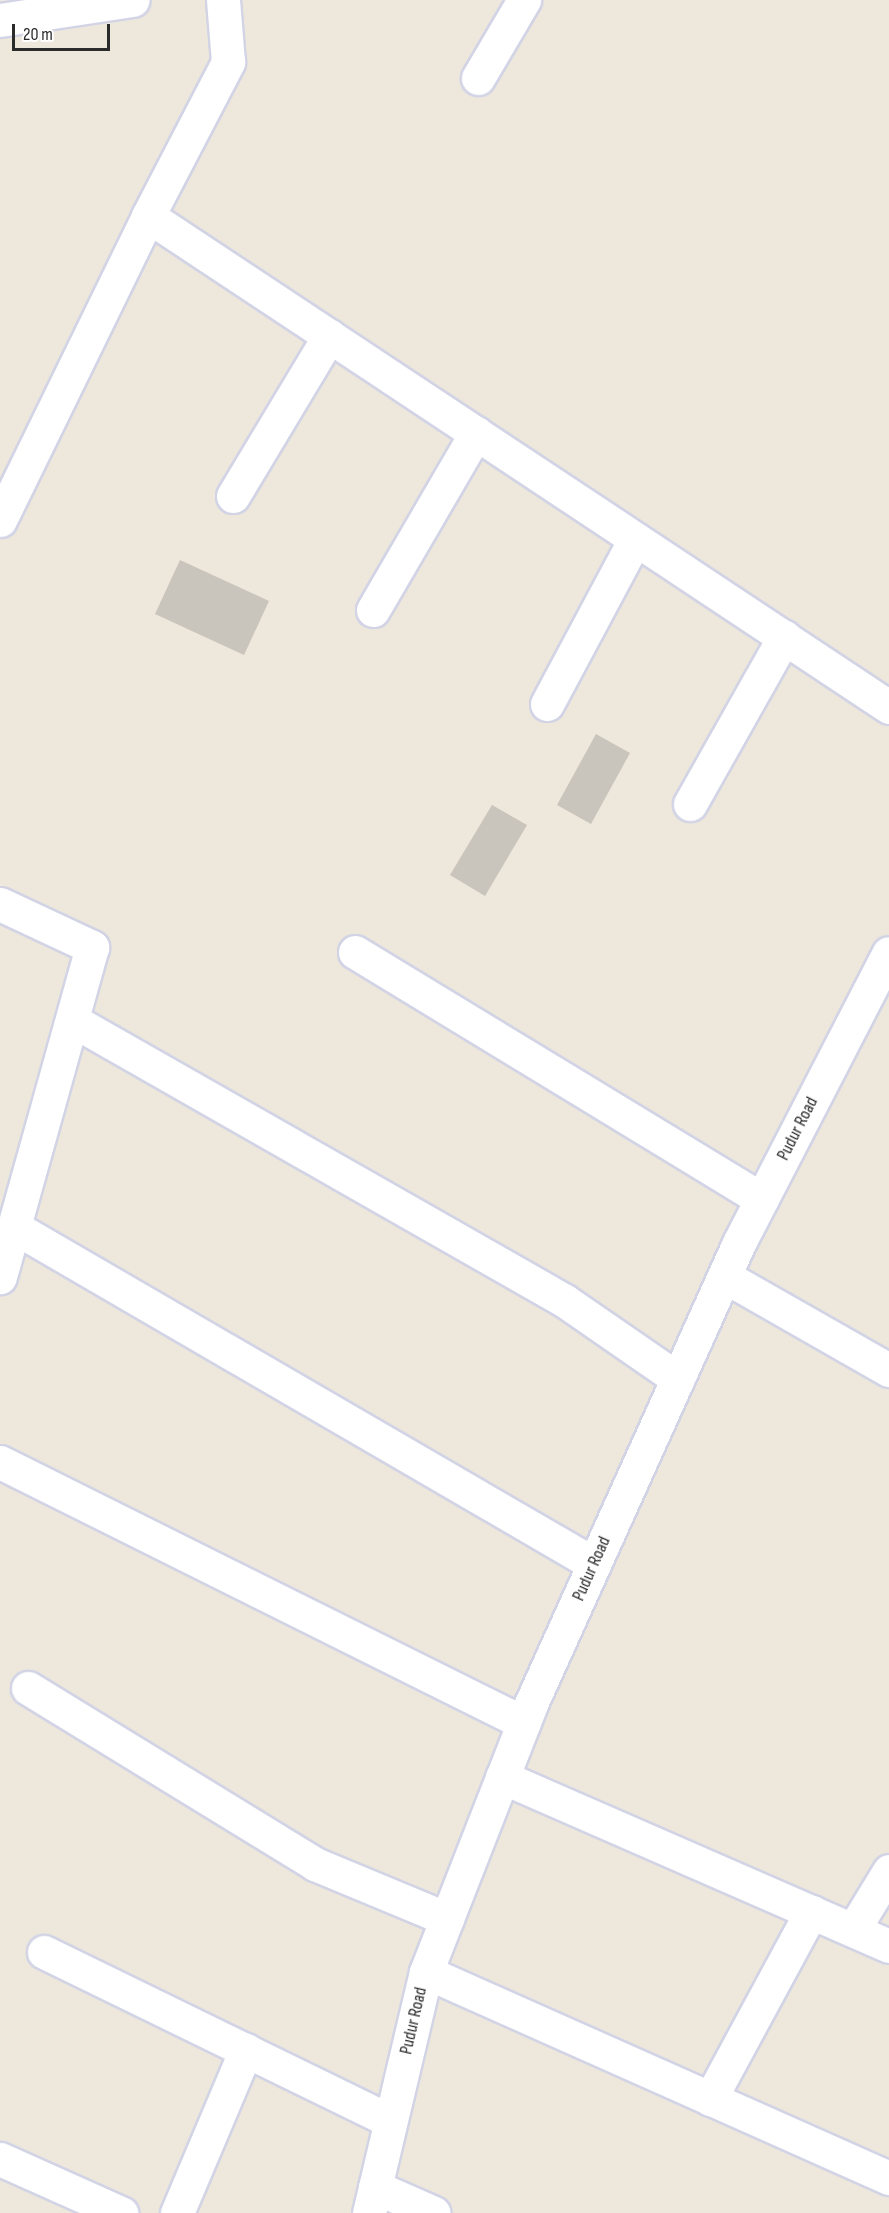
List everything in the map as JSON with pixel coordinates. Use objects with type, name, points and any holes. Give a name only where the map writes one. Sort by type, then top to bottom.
[{"type":"street","points":[[0,20],[133,0]]},
{"type":"street","points":[[0,520],[148,216],[228,62],[223,0]]},
{"type":"street","points":[[478,78],[524,0]]},
{"type":"street","points":[[148,216],[889,707]]},
{"type":"street","points":[[234,496],[329,336]]},
{"type":"street","points":[[373,610],[476,433]]},
{"type":"street","points":[[547,704],[635,539]]},
{"type":"street","points":[[690,804],[784,637]]},
{"type":"street","points":[[0,904],[92,947],[0,1277]]},
{"type":"street","points":[[355,952],[762,1199]]},
{"type":"street","name":"Pudur Road","points":[[372,2200],[426,1972],[524,1723],[724,1276],[762,1199],[886,966]]},
{"type":"street","points":[[72,1020],[565,1301],[678,1379]]},
{"type":"street","points":[[14,1227],[594,1564]]},
{"type":"street","points":[[724,1276],[889,1370]]},
{"type":"street","points":[[0,1462],[524,1723]]},
{"type":"street","points":[[28,1688],[315,1864],[447,1919]]},
{"type":"street","points":[[502,1777],[889,1946]]},
{"type":"street","points":[[853,1930],[889,1871]]},
{"type":"street","points":[[710,2099],[811,1912]]},
{"type":"street","points":[[44,1952],[390,2121]]},
{"type":"street","points":[[426,1972],[889,2178]]},
{"type":"street","points":[[177,2213],[246,2050]]},
{"type":"street","points":[[0,2159],[121,2213]]},
{"type":"street","points":[[372,2200],[434,2213]]},
{"type":"building","points":[[180,560],[269,601],[244,655],[155,614]]},
{"type":"building","points":[[596,734],[630,753],[591,824],[557,805]]},
{"type":"building","points":[[492,805],[527,825],[485,896],[450,875]]}]
